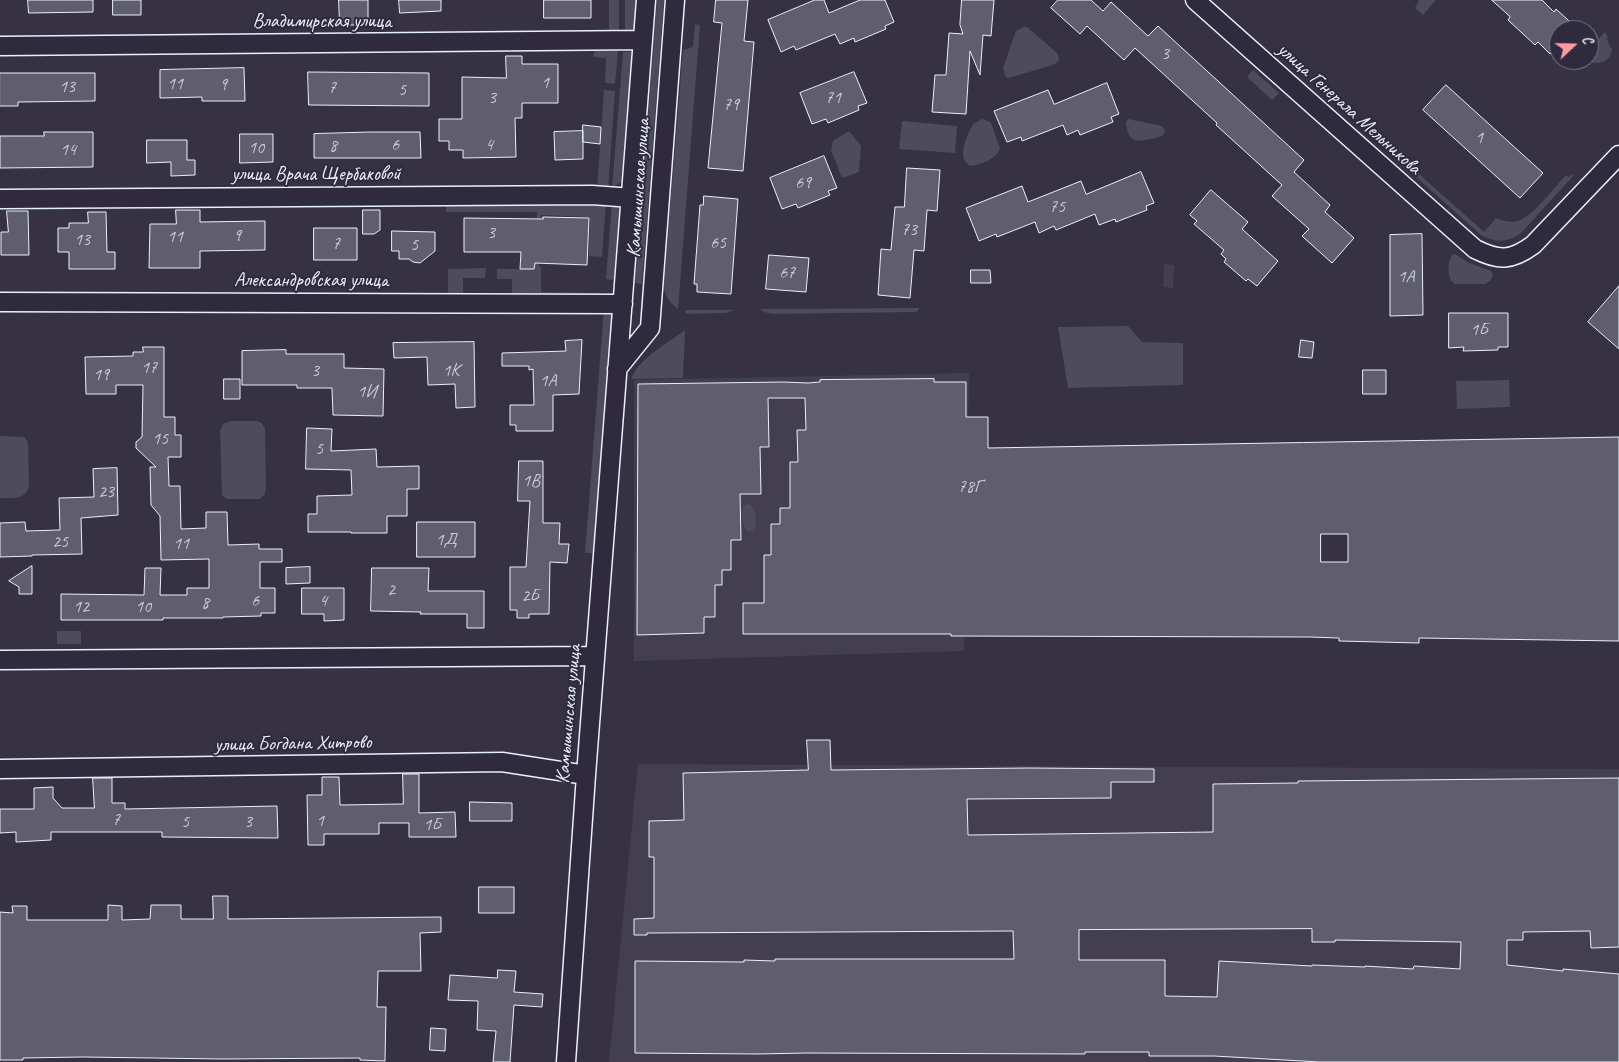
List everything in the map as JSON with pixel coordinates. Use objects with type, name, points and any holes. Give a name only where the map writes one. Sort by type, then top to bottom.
[{"type":"street","name":"Камышинская улица","points":[[566,1062],[586,775],[646,0]]},
{"type":"street","name":"Камышинская улица","points":[[617,369],[650,328],[675,0]]},
{"type":"street","name":"улица Генерала Мельникова","points":[[1195,0],[1475,249],[1489,256],[1504,258],[1520,255],[1533,245],[1619,156]]},
{"type":"street","name":"Владимирская улица","points":[[0,46],[644,40]]},
{"type":"street","name":"улица Врача Щербаковой","points":[[0,199],[592,195],[632,198]]},
{"type":"street","name":"Александровская улица","points":[[0,302],[623,304]]},
{"type":"street","points":[[0,660],[595,656]]},
{"type":"street","name":"улица Богдана Хитрово","points":[[0,769],[502,762],[586,775]]},
{"type":"shaded area","points":[[609,0],[619,0],[619,35],[609,35]]},
{"type":"shaded area","points":[[625,0],[637,0],[633,35],[625,35]]},
{"type":"shaded area","points":[[657,0],[664,0],[642,284],[635,283]]},
{"type":"shaded area","points":[[1419,0],[1436,0],[1423,15],[1415,8]]},
{"type":"shaded area","points":[[695,24],[700,25],[678,309],[668,298],[664,284],[683,50],[693,47]]},
{"type":"shaded area","points":[[1027,27],[1058,54],[1059,61],[1053,65],[1008,78],[1005,76],[1003,68],[1016,31]]},
{"type":"shaded area","points":[[1605,32],[1612,48],[1610,56],[1600,63],[1599,63],[1599,38]]},
{"type":"shaded area","points":[[595,51],[618,51],[615,84],[605,83],[606,58],[593,57]]},
{"type":"shaded area","points":[[623,52],[632,52],[621,182],[612,188]]},
{"type":"shaded area","points":[[1253,70],[1279,93],[1272,100],[1247,77]]},
{"type":"shaded area","points":[[604,90],[615,91],[608,189],[597,188]]},
{"type":"shaded area","points":[[982,119],[990,122],[992,125],[1000,149],[988,161],[970,166],[964,158],[964,146],[973,124]]},
{"type":"shaded area","points":[[1128,119],[1162,126],[1165,131],[1164,134],[1150,139],[1134,140],[1130,137],[1127,129],[1126,122]]},
{"type":"shaded area","points":[[902,121],[957,126],[955,153],[899,149]]},
{"type":"shaded area","points":[[849,131],[861,146],[859,172],[842,178],[831,150],[833,141]]},
{"type":"shaded area","points":[[1382,141],[1484,232],[1496,218],[1512,222],[1524,218],[1550,194],[1566,175],[1569,177],[1572,174],[1573,176],[1521,233],[1511,239],[1496,241],[1481,235],[1379,144]]},
{"type":"shaded area","points":[[446,201],[606,202],[602,257],[589,256],[590,217],[541,215],[539,266],[541,267],[541,292],[599,293],[599,295],[512,295],[512,279],[497,279],[497,269],[535,269],[537,212],[446,212]]},
{"type":"shaded area","points":[[612,202],[617,205],[619,210],[614,280],[606,279]]},
{"type":"shaded area","points":[[1455,254],[1469,263],[1491,271],[1493,275],[1491,280],[1485,284],[1455,284],[1452,282],[1450,279],[1449,262],[1452,255]]},
{"type":"shaded area","points":[[1164,264],[1174,265],[1173,288],[1163,287]]},
{"type":"shaded area","points":[[486,268],[485,278],[463,278],[463,293],[448,293],[448,269]]},
{"type":"shaded area","points":[[919,308],[915,312],[773,314],[760,309]]},
{"type":"shaded area","points":[[604,309],[611,313],[593,553],[585,553]]},
{"type":"shaded area","points":[[686,310],[734,310],[726,313],[689,314],[685,313]]},
{"type":"shaded area","points":[[1128,326],[1142,342],[1183,343],[1183,385],[1068,388],[1058,327]]},
{"type":"shaded area","points":[[685,330],[683,378],[631,379],[635,371],[647,358]]},
{"type":"shaded area","points":[[969,373],[964,651],[634,661],[634,380]]},
{"type":"shaded area","points":[[1509,380],[1510,407],[1457,409],[1456,381]]},
{"type":"shaded area","points":[[231,421],[257,421],[262,423],[265,429],[266,487],[265,494],[260,499],[227,499],[222,495],[220,431],[223,424]]},
{"type":"shaded area","points":[[0,436],[24,437],[28,442],[29,487],[21,496],[0,498]]},
{"type":"shaded area","points":[[747,504],[752,506],[755,513],[756,526],[751,532],[744,525],[742,518],[742,507]]},
{"type":"shaded area","points":[[57,631],[81,631],[81,644],[57,644]]},
{"type":"shaded area","points":[[638,764],[1619,769],[1619,1062],[609,1062]]},
{"type":"building","points":[[28,0],[93,0],[93,12],[29,13]]},
{"type":"building","points":[[113,0],[141,0],[141,15],[113,15]]},
{"type":"building","points":[[339,0],[368,0],[368,25],[340,25]]},
{"type":"building","points":[[399,0],[441,0],[441,11],[400,13]]},
{"type":"building","points":[[544,0],[591,0],[591,18],[544,18]]},
{"type":"building","points":[[716,0],[748,0],[744,41],[754,42],[743,171],[708,168],[722,23],[714,22]]},
{"type":"building","points":[[815,0],[824,0],[829,13],[860,0],[885,0],[894,22],[885,26],[886,29],[855,42],[854,38],[840,44],[835,34],[796,50],[794,46],[781,52],[768,20]]},
{"type":"building","points":[[962,0],[994,0],[991,36],[983,35],[980,75],[970,51],[966,114],[932,112],[935,75],[946,75],[949,33],[963,34],[960,25]]},
{"type":"building","points":[[1058,0],[1091,0],[1103,11],[1111,2],[1148,36],[1158,26],[1304,160],[1294,172],[1330,205],[1325,212],[1354,238],[1332,263],[1302,236],[1309,229],[1272,196],[1282,185],[1135,48],[1124,60],[1087,26],[1080,34],[1051,8]]},
{"type":"building","points":[[1492,0],[1542,0],[1554,12],[1556,9],[1568,20],[1549,20],[1549,53],[1538,42],[1535,45],[1508,20],[1510,17]]},
{"type":"building","points":[[506,56],[522,56],[522,64],[558,64],[558,103],[522,103],[522,118],[515,118],[516,157],[463,158],[463,150],[449,150],[449,141],[439,141],[439,119],[462,119],[462,77],[506,78]]},
{"type":"building","points":[[244,68],[245,101],[202,101],[202,97],[160,98],[160,70]]},
{"type":"building","points":[[308,72],[429,73],[429,106],[309,105]]},
{"type":"building","points":[[854,72],[867,103],[858,106],[859,110],[828,123],[826,119],[812,124],[800,93]]},
{"type":"building","points":[[0,73],[95,73],[95,101],[18,102],[18,106],[0,106]]},
{"type":"building","points":[[1107,83],[1119,114],[1111,117],[1113,122],[1080,135],[1078,130],[1067,135],[1063,125],[1022,141],[1021,137],[1007,142],[994,111],[1048,90],[1054,104]]},
{"type":"building","points":[[1446,85],[1543,173],[1520,198],[1423,110]]},
{"type":"building","points":[[583,125],[601,127],[600,144],[583,142]]},
{"type":"building","points":[[583,131],[583,159],[555,160],[554,132]]},
{"type":"building","points":[[44,132],[93,132],[93,167],[0,168],[0,136],[44,136]]},
{"type":"building","points":[[420,132],[421,158],[314,158],[314,134]]},
{"type":"building","points":[[240,134],[273,134],[273,162],[240,163]]},
{"type":"building","points":[[147,140],[187,140],[187,160],[195,160],[195,175],[171,176],[171,162],[147,163]]},
{"type":"building","points":[[824,156],[837,188],[828,191],[830,195],[798,208],[796,204],[782,209],[770,178]]},
{"type":"building","points":[[907,168],[940,170],[937,211],[927,210],[924,251],[914,250],[910,298],[878,295],[881,249],[891,250],[895,207],[904,207]]},
{"type":"building","points":[[1141,172],[1154,203],[1146,206],[1147,210],[1116,222],[1115,219],[1099,225],[1095,214],[1056,230],[1054,226],[1039,233],[1035,222],[997,237],[996,234],[979,241],[966,208],[1022,186],[1028,202],[1081,181],[1086,194]]},
{"type":"building","points":[[1211,190],[1248,222],[1242,229],[1278,261],[1257,286],[1248,279],[1246,281],[1224,262],[1226,259],[1221,254],[1224,250],[1194,224],[1197,221],[1190,215]]},
{"type":"building","points":[[704,196],[738,199],[731,294],[697,292],[697,284],[694,284],[700,205],[703,205]]},
{"type":"building","points":[[176,210],[200,210],[200,222],[265,221],[265,250],[200,251],[200,268],[149,268],[150,224],[176,224]]},
{"type":"building","points":[[363,210],[380,210],[380,230],[374,234],[363,234]]},
{"type":"building","points":[[7,211],[28,211],[29,255],[1,255],[1,232],[8,232]]},
{"type":"building","points":[[88,212],[106,212],[107,252],[115,252],[115,269],[69,269],[69,252],[58,252],[58,228],[69,228],[69,223],[88,223]]},
{"type":"building","points":[[543,217],[589,218],[587,265],[535,263],[534,269],[520,269],[521,252],[464,252],[464,218],[543,219]]},
{"type":"building","points":[[314,228],[357,228],[357,260],[314,260]]},
{"type":"building","points":[[392,231],[435,232],[435,251],[420,263],[409,259],[399,259],[399,251],[392,251]]},
{"type":"building","points":[[1422,234],[1423,315],[1390,316],[1390,235]]},
{"type":"building","points":[[769,255],[809,258],[806,292],[766,289]]},
{"type":"building","points":[[971,270],[990,270],[991,283],[971,283]]},
{"type":"building","points":[[1619,286],[1619,349],[1588,322]]},
{"type":"building","points":[[1449,313],[1508,313],[1508,347],[1498,347],[1498,350],[1463,351],[1464,347],[1449,348]]},
{"type":"building","points":[[582,340],[579,394],[553,395],[553,431],[516,431],[516,425],[510,425],[510,405],[534,405],[533,369],[529,370],[529,366],[502,366],[502,353],[566,351],[565,341]]},
{"type":"building","points":[[1301,340],[1314,342],[1312,358],[1299,357]]},
{"type":"building","points":[[474,342],[475,407],[456,408],[455,384],[428,385],[427,357],[394,358],[393,343]]},
{"type":"building","points":[[143,347],[164,347],[164,417],[175,417],[175,435],[181,435],[181,457],[168,457],[169,486],[180,486],[181,529],[206,528],[206,512],[227,512],[228,545],[259,544],[259,549],[282,549],[282,562],[260,562],[260,588],[275,588],[275,613],[261,613],[261,616],[163,618],[163,620],[61,620],[61,594],[144,595],[145,568],[161,568],[160,595],[187,595],[187,588],[209,588],[209,559],[161,560],[160,516],[151,505],[150,467],[156,467],[136,448],[136,442],[142,437],[143,385],[116,385],[116,394],[86,394],[85,357],[133,356],[133,352],[143,352]]},
{"type":"building","points":[[286,350],[286,354],[344,354],[344,368],[384,369],[383,416],[333,415],[332,388],[297,388],[297,385],[242,385],[242,351]]},
{"type":"building","points":[[1363,370],[1386,370],[1386,394],[1363,394]]},
{"type":"building","points":[[224,379],[240,379],[240,399],[224,399]]},
{"type":"building","points":[[934,379],[934,382],[966,382],[966,417],[988,417],[988,448],[1619,437],[1619,641],[1419,638],[1419,643],[1339,641],[1339,638],[1309,637],[743,634],[743,603],[764,603],[764,555],[771,555],[771,524],[780,524],[780,508],[790,508],[790,462],[798,462],[797,430],[806,430],[805,398],[768,398],[769,447],[760,447],[761,494],[740,494],[741,540],[731,540],[731,570],[722,570],[722,585],[715,585],[715,617],[704,617],[704,633],[637,635],[638,384],[808,383],[820,382],[820,380]],"holes":[[[1321,534],[1348,534],[1348,562],[1321,562]]]},
{"type":"building","points":[[307,428],[332,429],[331,451],[376,449],[377,467],[419,466],[419,489],[407,489],[407,516],[387,516],[387,533],[308,532],[308,514],[317,514],[317,496],[352,495],[351,470],[306,469]]},
{"type":"building","points":[[519,461],[543,461],[543,523],[560,523],[559,544],[569,544],[567,563],[550,562],[549,614],[529,614],[529,618],[517,618],[517,610],[510,610],[510,567],[526,567],[530,501],[518,501]]},
{"type":"building","points":[[117,468],[118,515],[81,518],[82,554],[0,557],[0,523],[25,522],[26,531],[60,530],[59,498],[94,497],[93,469]]},
{"type":"building","points":[[417,522],[475,522],[475,557],[417,557]]},
{"type":"building","points":[[32,566],[32,594],[19,594],[19,587],[9,581]]},
{"type":"building","points":[[310,567],[310,583],[286,584],[286,568]]},
{"type":"building","points":[[372,568],[429,568],[428,591],[484,591],[484,628],[467,628],[467,614],[371,611]]},
{"type":"building","points":[[302,588],[344,588],[344,620],[324,621],[324,614],[302,614]]},
{"type":"building","points":[[807,740],[830,740],[831,770],[1154,769],[1154,782],[1111,782],[1111,798],[967,799],[968,835],[1213,832],[1213,784],[1298,783],[1298,781],[1619,778],[1619,947],[1591,948],[1590,931],[1523,932],[1523,940],[1507,940],[1507,965],[1619,974],[1619,1062],[1320,1062],[1214,1056],[1149,1056],[1149,1052],[1085,1052],[1085,1054],[635,1053],[635,961],[744,962],[744,960],[775,961],[775,959],[1014,959],[1013,931],[647,933],[647,935],[634,935],[634,919],[654,918],[654,857],[649,857],[649,821],[684,820],[683,773],[808,770]],"holes":[[[1312,929],[1312,942],[1335,942],[1335,940],[1461,942],[1460,969],[1414,966],[1413,969],[1365,966],[1312,966],[1219,961],[1217,997],[1165,996],[1165,960],[1079,960],[1079,930]]]},
{"type":"building","points":[[403,774],[419,774],[419,813],[455,812],[456,837],[409,837],[409,823],[379,823],[379,834],[324,834],[324,845],[308,845],[307,795],[322,795],[322,777],[339,777],[340,805],[403,804]]},
{"type":"building","points":[[93,778],[112,778],[112,803],[125,803],[125,809],[277,806],[278,838],[162,837],[162,832],[51,832],[51,840],[16,842],[16,832],[0,833],[0,809],[34,809],[34,788],[53,787],[53,798],[62,808],[94,808]]},
{"type":"building","points":[[470,802],[512,803],[512,821],[470,821]]},
{"type":"building","points":[[479,887],[514,887],[514,913],[479,913]]},
{"type":"building","points":[[213,896],[228,896],[228,919],[441,917],[441,932],[420,933],[421,971],[378,971],[377,1007],[386,1007],[385,1061],[360,1060],[360,1058],[82,1057],[0,1060],[0,912],[13,913],[12,906],[27,906],[27,920],[108,920],[108,905],[122,906],[122,920],[150,919],[151,905],[181,905],[181,919],[213,919]]},
{"type":"building","points":[[498,970],[516,971],[514,992],[543,994],[542,1007],[514,1005],[510,1062],[493,1062],[496,1031],[477,1030],[478,1001],[448,1000],[450,975],[497,978]]},
{"type":"building","points":[[431,1028],[446,1029],[445,1051],[430,1050]]}]
